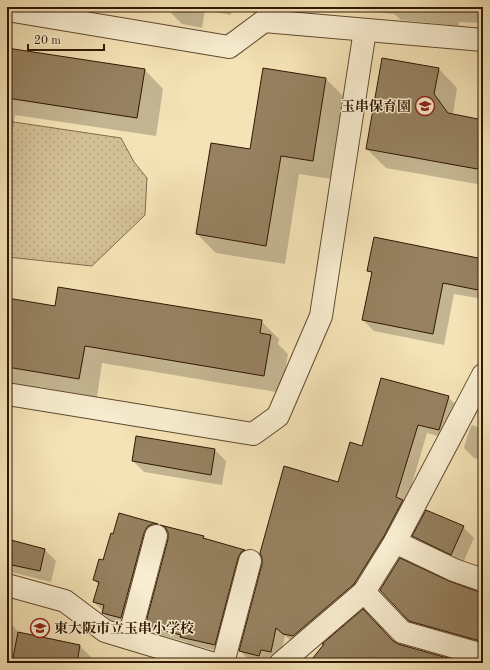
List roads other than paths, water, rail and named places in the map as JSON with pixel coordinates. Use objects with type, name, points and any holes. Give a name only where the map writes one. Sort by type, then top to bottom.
[{"type":"street","points":[[7,10],[52,12],[229,47],[264,21],[483,40]]},
{"type":"street","points":[[7,394],[253,434],[278,416],[321,316],[365,30]]},
{"type":"street","points":[[281,663],[364,592],[395,542],[483,376]]},
{"type":"street","points":[[129,638],[156,536]]},
{"type":"street","points":[[395,542],[454,570],[483,580]]},
{"type":"street","points":[[223,663],[250,561]]},
{"type":"street","points":[[7,585],[65,601],[105,631],[211,663]]},
{"type":"street","points":[[364,592],[402,632],[483,655]]},
{"type":"place","name":"玉串保育園","points":[[425,106]]},
{"type":"place","name":"東大阪市立玉串小学校","points":[[40,628]]}]
